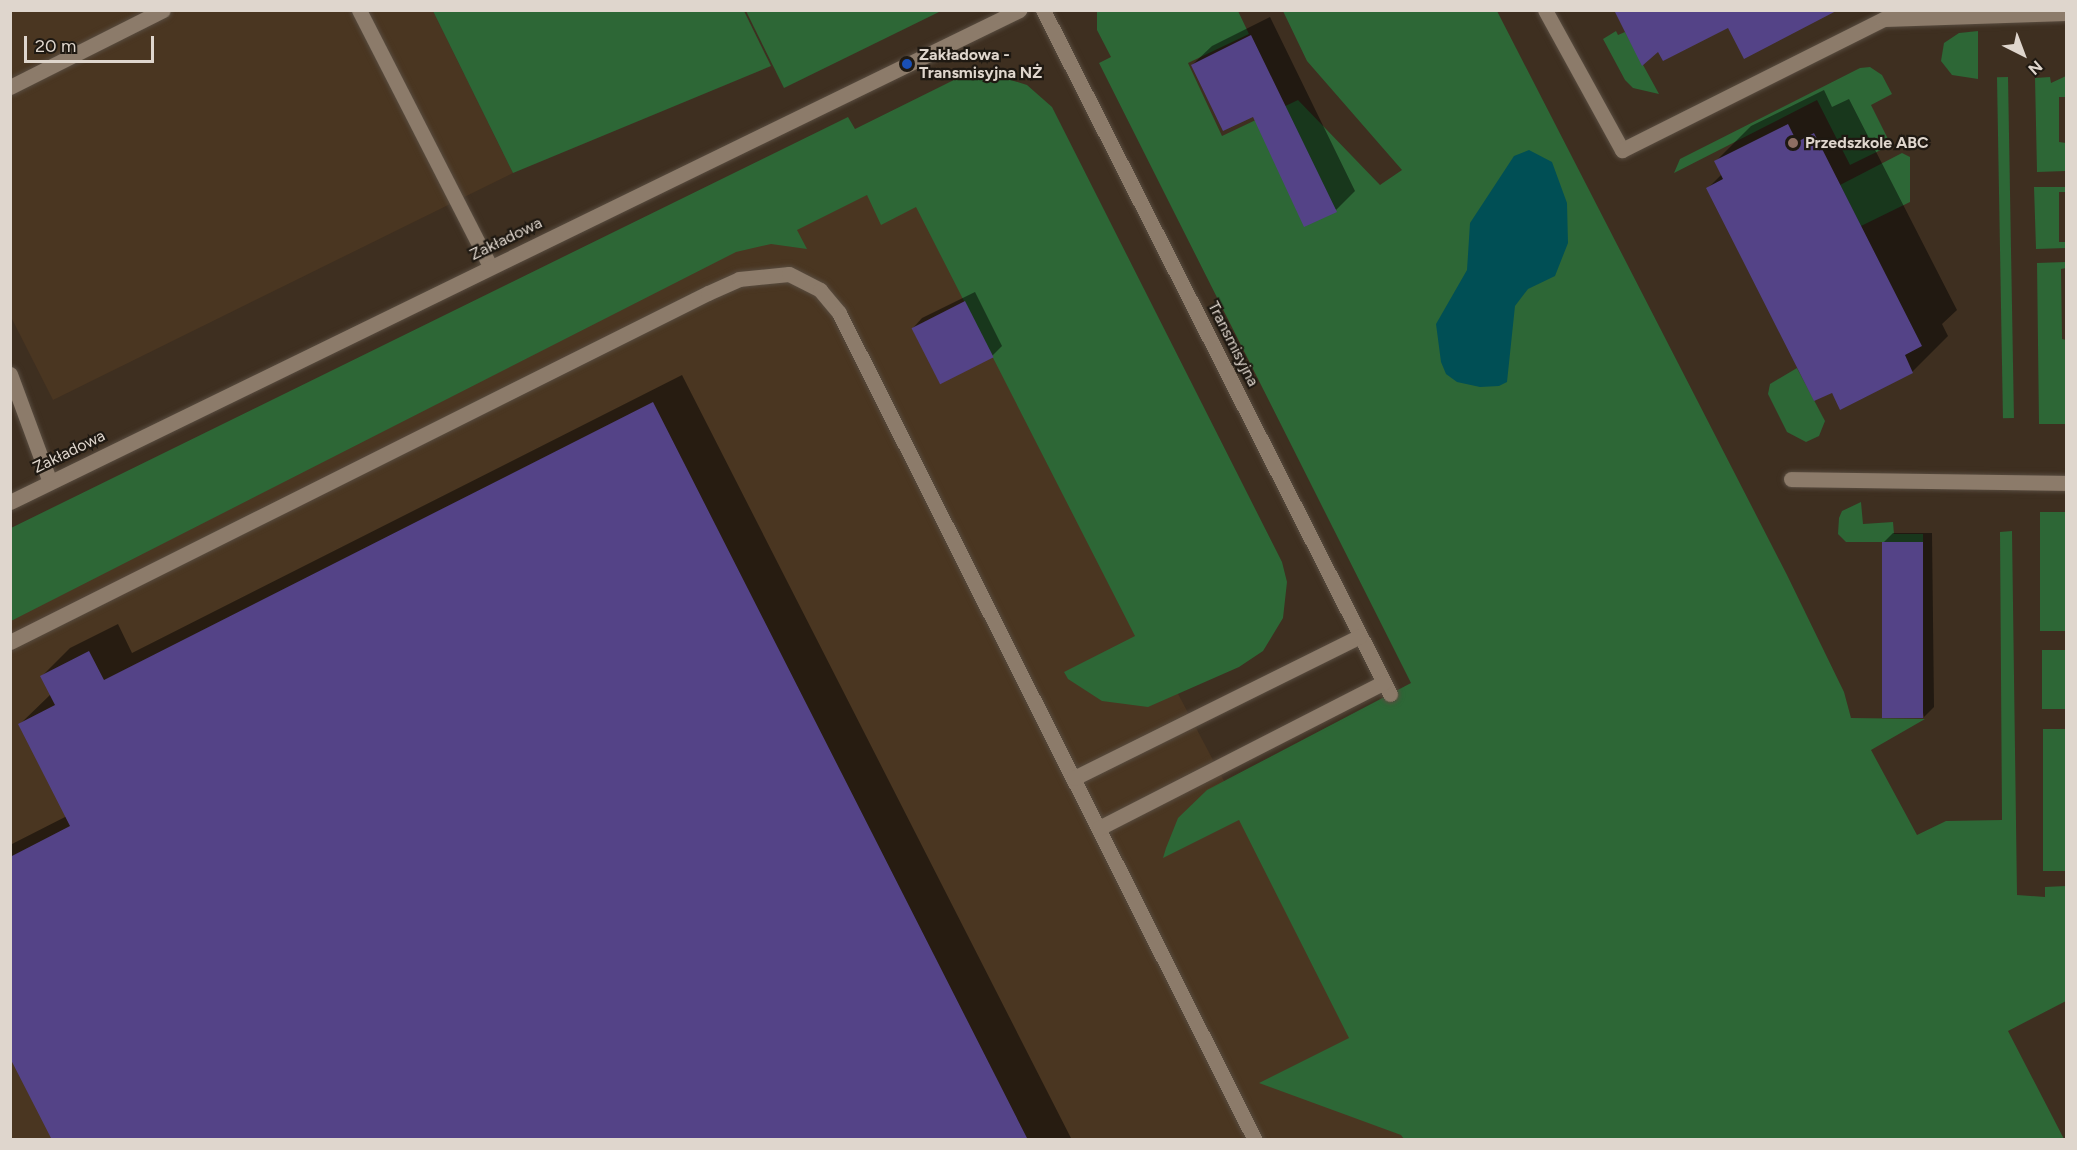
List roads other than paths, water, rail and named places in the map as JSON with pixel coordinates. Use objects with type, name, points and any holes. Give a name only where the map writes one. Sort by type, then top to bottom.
[{"type":"street","points":[[10,87],[163,10]]},
{"type":"street","points":[[359,10],[490,266]]},
{"type":"street","name":"Zakładowa","points":[[10,502],[1018,10]]},
{"type":"street","name":"Transmisyjna","points":[[1043,10],[1387,688],[1099,828]]},
{"type":"street","points":[[1545,10],[1622,150],[1884,19],[2067,13]]},
{"type":"street","points":[[10,642],[708,293],[739,279],[789,274],[820,290],[839,313],[1255,1140]]},
{"type":"street","points":[[10,374],[50,482]]},
{"type":"street","points":[[1791,479],[2067,483]]},
{"type":"street","points":[[1074,778],[1360,636]]},
{"type":"water","points":[[1529,150],[1552,162],[1567,203],[1568,243],[1555,276],[1528,289],[1515,306],[1507,382],[1499,386],[1480,387],[1457,382],[1446,374],[1441,362],[1436,324],[1467,270],[1470,223],[1514,156]]},
{"type":"place","name":"Zakładowa - Transmisyjna NŻ","points":[[907,64]]},
{"type":"place","name":"Przedszkole ABC","points":[[1793,143]]}]
